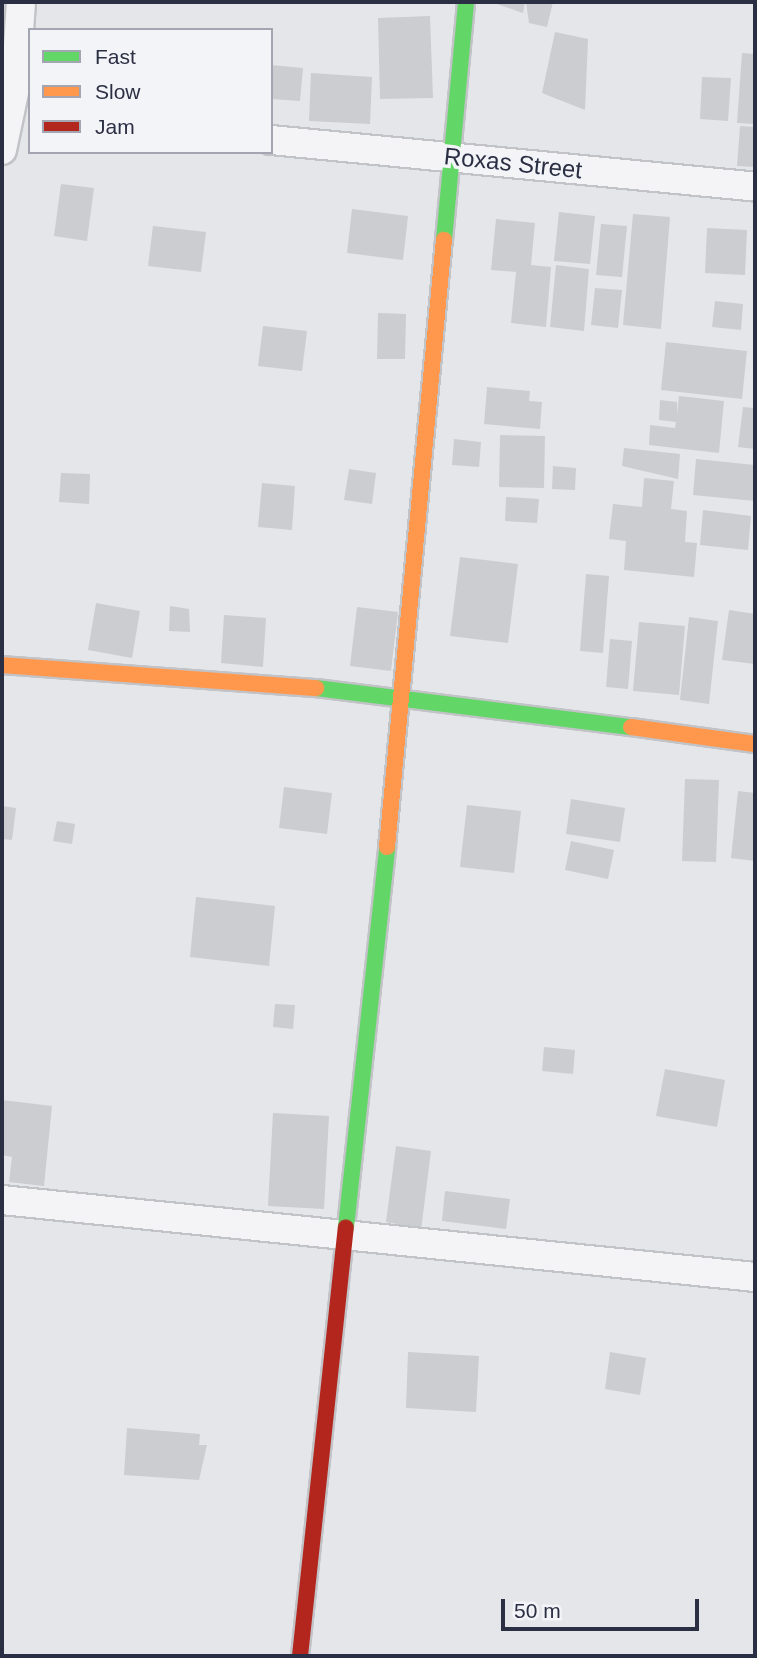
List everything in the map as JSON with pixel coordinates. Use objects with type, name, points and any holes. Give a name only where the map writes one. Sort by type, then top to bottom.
[{"type":"street","points":[[2,150],[13,115],[21,2]]},
{"type":"street","points":[[300,1656],[403,695],[466,2]]},
{"type":"street","name":"Roxas Street","points":[[273,140],[755,187]]},
{"type":"street","points":[[2,665],[403,695],[755,744]]},
{"type":"street","points":[[2,1200],[345,1240],[755,1277]]},
{"type":"building","points":[[491,2],[525,2],[523,13]]},
{"type":"building","points":[[526,2],[553,2],[547,27],[529,23]]},
{"type":"building","points":[[430,16],[433,98],[380,99],[378,18]]},
{"type":"building","points":[[555,32],[588,39],[585,110],[542,93]]},
{"type":"building","points":[[742,53],[755,54],[755,124],[737,123]]},
{"type":"building","points":[[273,65],[303,68],[300,101],[273,99]]},
{"type":"building","points":[[311,73],[372,77],[370,124],[309,121]]},
{"type":"building","points":[[702,77],[731,78],[728,121],[700,119]]},
{"type":"building","points":[[740,126],[755,127],[755,167],[737,166]]},
{"type":"building","points":[[61,184],[94,188],[87,241],[54,236]]},
{"type":"building","points":[[352,209],[408,216],[403,260],[347,253]]},
{"type":"building","points":[[559,212],[595,216],[590,264],[554,261]]},
{"type":"building","points":[[633,214],[670,217],[661,329],[623,325]]},
{"type":"building","points":[[496,219],[535,223],[531,265],[551,267],[546,327],[511,323],[516,272],[491,270]]},
{"type":"building","points":[[601,224],[627,226],[622,277],[596,275]]},
{"type":"building","points":[[153,226],[206,232],[201,272],[148,266]]},
{"type":"building","points":[[707,228],[747,230],[745,275],[705,273]]},
{"type":"building","points":[[556,265],[589,269],[584,331],[550,327]]},
{"type":"building","points":[[595,288],[622,290],[618,328],[591,325]]},
{"type":"building","points":[[715,301],[743,304],[741,330],[712,327]]},
{"type":"building","points":[[378,313],[406,314],[405,359],[377,359]]},
{"type":"building","points":[[263,326],[307,331],[302,371],[258,366]]},
{"type":"building","points":[[666,342],[747,351],[742,399],[661,390]]},
{"type":"building","points":[[487,387],[530,391],[529,401],[542,402],[540,429],[484,424]]},
{"type":"building","points":[[679,396],[724,401],[719,453],[649,445],[650,425],[675,428],[676,422],[659,420],[660,400],[677,402],[677,415]]},
{"type":"building","points":[[743,407],[755,408],[755,449],[738,447]]},
{"type":"building","points":[[500,435],[545,436],[544,488],[499,487]]},
{"type":"building","points":[[454,439],[481,442],[479,467],[452,465]]},
{"type":"building","points":[[624,448],[680,454],[678,479],[622,466]]},
{"type":"building","points":[[696,459],[755,465],[755,501],[693,495]]},
{"type":"building","points":[[553,466],[576,468],[575,490],[552,489]]},
{"type":"building","points":[[349,469],[376,473],[372,504],[344,500]]},
{"type":"building","points":[[61,473],[90,474],[89,504],[59,502]]},
{"type":"building","points":[[644,478],[674,481],[671,509],[687,511],[685,542],[697,543],[694,577],[624,570],[626,541],[609,539],[613,504],[642,507]]},
{"type":"building","points":[[262,483],[295,486],[292,530],[258,527]]},
{"type":"building","points":[[506,497],[539,499],[537,523],[505,521]]},
{"type":"building","points":[[703,510],[751,516],[748,550],[700,545]]},
{"type":"building","points":[[460,557],[518,564],[508,643],[450,636]]},
{"type":"building","points":[[586,574],[609,576],[603,653],[580,651]]},
{"type":"building","points":[[96,603],[140,611],[132,658],[88,650]]},
{"type":"building","points":[[170,606],[189,609],[190,632],[169,631]]},
{"type":"building","points":[[357,607],[398,612],[391,671],[350,666]]},
{"type":"building","points":[[729,610],[755,614],[755,664],[722,660]]},
{"type":"building","points":[[224,615],[266,618],[263,667],[221,663]]},
{"type":"building","points":[[689,617],[718,621],[709,704],[680,700]]},
{"type":"building","points":[[639,622],[685,626],[679,695],[633,691]]},
{"type":"building","points":[[610,639],[632,641],[628,689],[606,687]]},
{"type":"building","points":[[685,779],[719,780],[716,862],[682,861]]},
{"type":"building","points":[[284,787],[332,793],[327,834],[279,828]]},
{"type":"building","points":[[738,791],[755,793],[755,861],[731,858]]},
{"type":"building","points":[[571,799],[625,808],[620,842],[566,834]]},
{"type":"building","points":[[467,805],[521,811],[514,873],[460,867]]},
{"type":"building","points":[[2,806],[16,808],[12,840],[2,839]]},
{"type":"building","points":[[57,821],[75,824],[72,844],[53,841]]},
{"type":"building","points":[[571,841],[614,850],[608,879],[565,870]]},
{"type":"building","points":[[196,897],[275,906],[269,966],[190,957]]},
{"type":"building","points":[[275,1004],[295,1005],[293,1029],[273,1027]]},
{"type":"building","points":[[544,1047],[575,1050],[573,1074],[542,1071]]},
{"type":"building","points":[[665,1069],[725,1080],[717,1127],[656,1116]]},
{"type":"building","points":[[2,1100],[52,1106],[44,1186],[9,1182],[12,1157],[2,1155]]},
{"type":"building","points":[[273,1113],[329,1116],[324,1209],[268,1206]]},
{"type":"building","points":[[396,1146],[431,1151],[420,1238],[396,1235],[397,1224],[386,1222]]},
{"type":"building","points":[[445,1191],[510,1199],[506,1229],[442,1221]]},
{"type":"building","points":[[408,1352],[479,1356],[476,1412],[406,1408]]},
{"type":"building","points":[[610,1352],[646,1358],[640,1395],[605,1389]]},
{"type":"building","points":[[127,1428],[200,1434],[199,1445],[207,1445],[199,1480],[124,1475]]},
{"type":"traffic: fast","points":[[444,240],[466,2]]},
{"type":"traffic: fast","points":[[316,688],[631,727]]},
{"type":"traffic: fast","points":[[346,1227],[387,847]]},
{"type":"traffic: slow","points":[[387,847],[444,240]]},
{"type":"traffic: slow","points":[[2,665],[316,688]]},
{"type":"traffic: slow","points":[[631,727],[755,744]]},
{"type":"traffic: jam","points":[[300,1656],[346,1227]]}]
